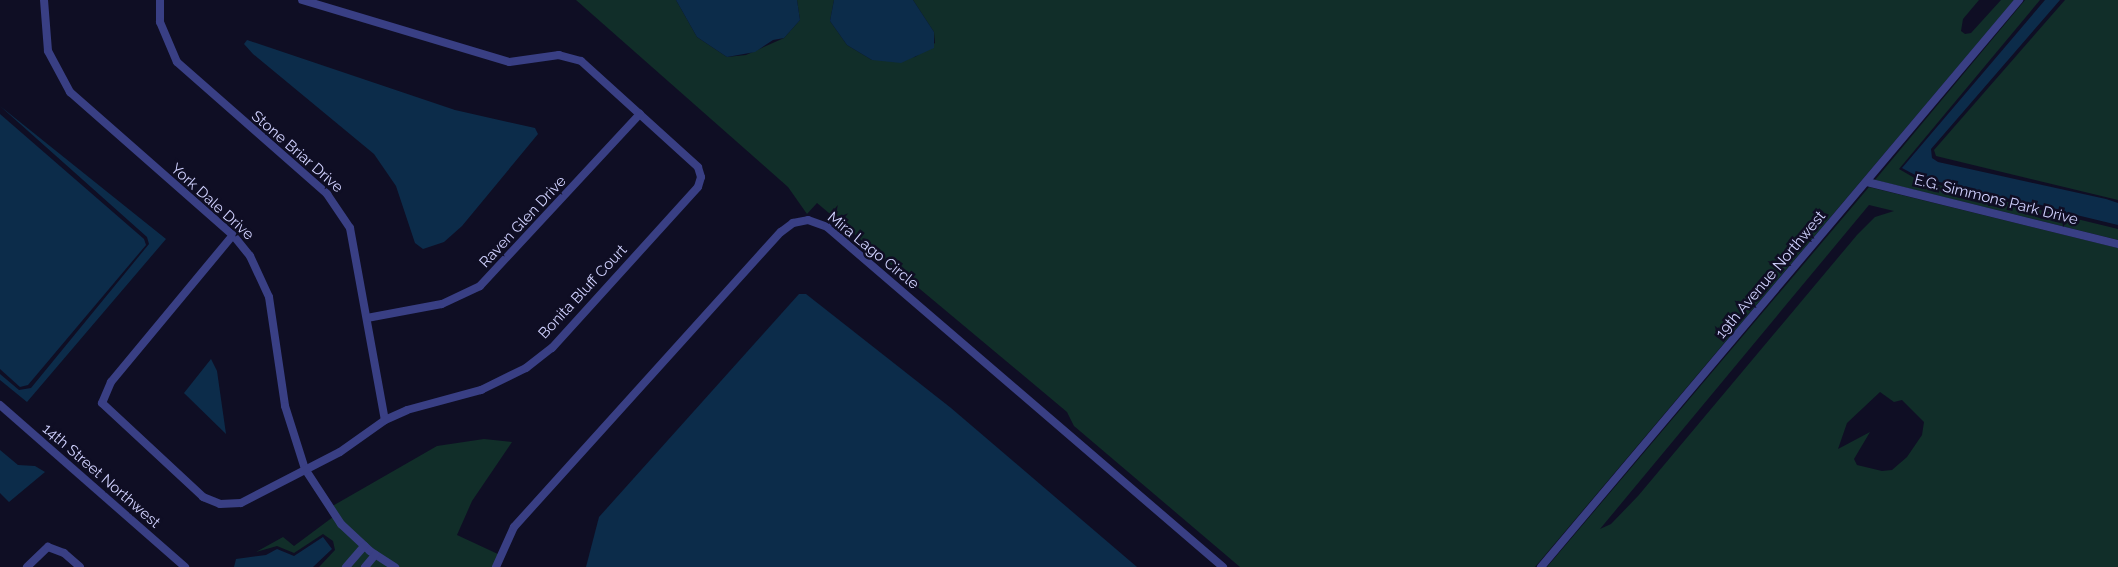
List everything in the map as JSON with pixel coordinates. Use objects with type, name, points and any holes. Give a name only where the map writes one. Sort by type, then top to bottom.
[{"type":"street","name":"York Dale Drive","points":[[45,0],[48,51],[70,92],[233,235],[250,256],[269,297],[285,406],[305,470],[341,524],[375,555],[396,567]]},
{"type":"street","name":"Stone Briar Drive","points":[[160,0],[160,22],[177,62],[339,207],[350,228],[385,420]]},
{"type":"street","name":"Bonita Bluff Court","points":[[233,235],[111,382],[102,403],[203,497],[220,504],[241,503],[340,452],[385,420],[428,402],[481,390],[526,368],[552,348],[698,187],[701,177],[698,167],[581,61],[570,57],[509,63],[302,0]]},
{"type":"street","name":"19th Avenue Northwest","points":[[1541,567],[2019,0]]},
{"type":"street","name":"Raven Glen Drive","points":[[367,318],[442,304],[480,286],[640,114]]},
{"type":"street","name":"E.G. Simmons Park Drive","points":[[1867,182],[2118,244]]},
{"type":"street","name":"Mira Lago Circle","points":[[496,567],[514,526],[781,232],[793,223],[808,220],[827,227],[1222,567]]},
{"type":"street","name":"14th Street Northwest","points":[[0,405],[185,567]]},
{"type":"street","points":[[346,567],[364,546]]},
{"type":"street","points":[[27,567],[48,547],[64,553],[80,567]]},
{"type":"street","points":[[365,567],[375,555]]},
{"type":"green space","points":[[576,0],[676,0],[697,37],[727,57],[746,55],[784,38],[800,20],[797,0],[834,0],[830,21],[847,45],[872,60],[915,57],[935,43],[934,32],[913,0],[1979,0],[1963,19],[1961,31],[1965,34],[1971,33],[2001,0],[2014,0],[1535,567],[1240,567],[1074,426],[1067,412],[817,203],[807,214],[788,187]]},
{"type":"green space","points":[[2025,0],[2040,0],[1899,169],[1918,180],[2118,229],[2118,240],[1875,180]]},
{"type":"green space","points":[[2065,0],[2118,0],[2118,200],[1936,156],[1934,150]]},
{"type":"green space","points":[[1869,187],[2118,248],[2118,567],[1547,567]],"holes":[[[1869,205],[1894,211],[1875,217],[1857,235],[1638,496],[1611,524],[1600,529]],[[1880,392],[1894,402],[1902,400],[1924,422],[1922,435],[1907,457],[1892,470],[1882,471],[1857,465],[1854,459],[1870,432],[1838,449],[1847,423]]]},
{"type":"green space","points":[[484,439],[512,442],[472,501],[457,535],[500,555],[495,567],[319,567],[335,550],[333,541],[323,534],[294,553],[277,546],[256,552],[283,537],[294,546],[333,517],[329,508],[437,446]]},
{"type":"water","points":[[676,0],[797,0],[800,20],[784,38],[773,40],[755,52],[727,57],[697,37]]},
{"type":"water","points":[[834,0],[913,0],[934,32],[934,48],[901,63],[872,60],[847,45],[830,21]]},
{"type":"water","points":[[2045,0],[2060,0],[1931,149],[1932,158],[1938,162],[2118,203],[2118,225],[1919,177],[1902,168]]},
{"type":"water","points":[[247,40],[455,110],[535,128],[538,134],[462,226],[444,242],[423,249],[415,243],[396,186],[374,154],[253,54],[244,44]]},
{"type":"water","points":[[0,106],[166,239],[27,402],[0,380],[0,374],[19,390],[31,388],[149,244],[147,237]]},
{"type":"water","points":[[0,114],[144,239],[146,245],[28,385],[20,387],[0,369]]},
{"type":"water","points":[[799,294],[806,294],[951,408],[1137,567],[586,567],[599,517]]},
{"type":"water","points":[[211,359],[217,371],[226,434],[184,393]]},
{"type":"water","points":[[0,450],[18,465],[35,466],[45,472],[9,502],[0,493]]},
{"type":"water","points":[[323,537],[332,549],[313,567],[234,567],[236,559],[266,555],[277,549],[294,556]]}]
